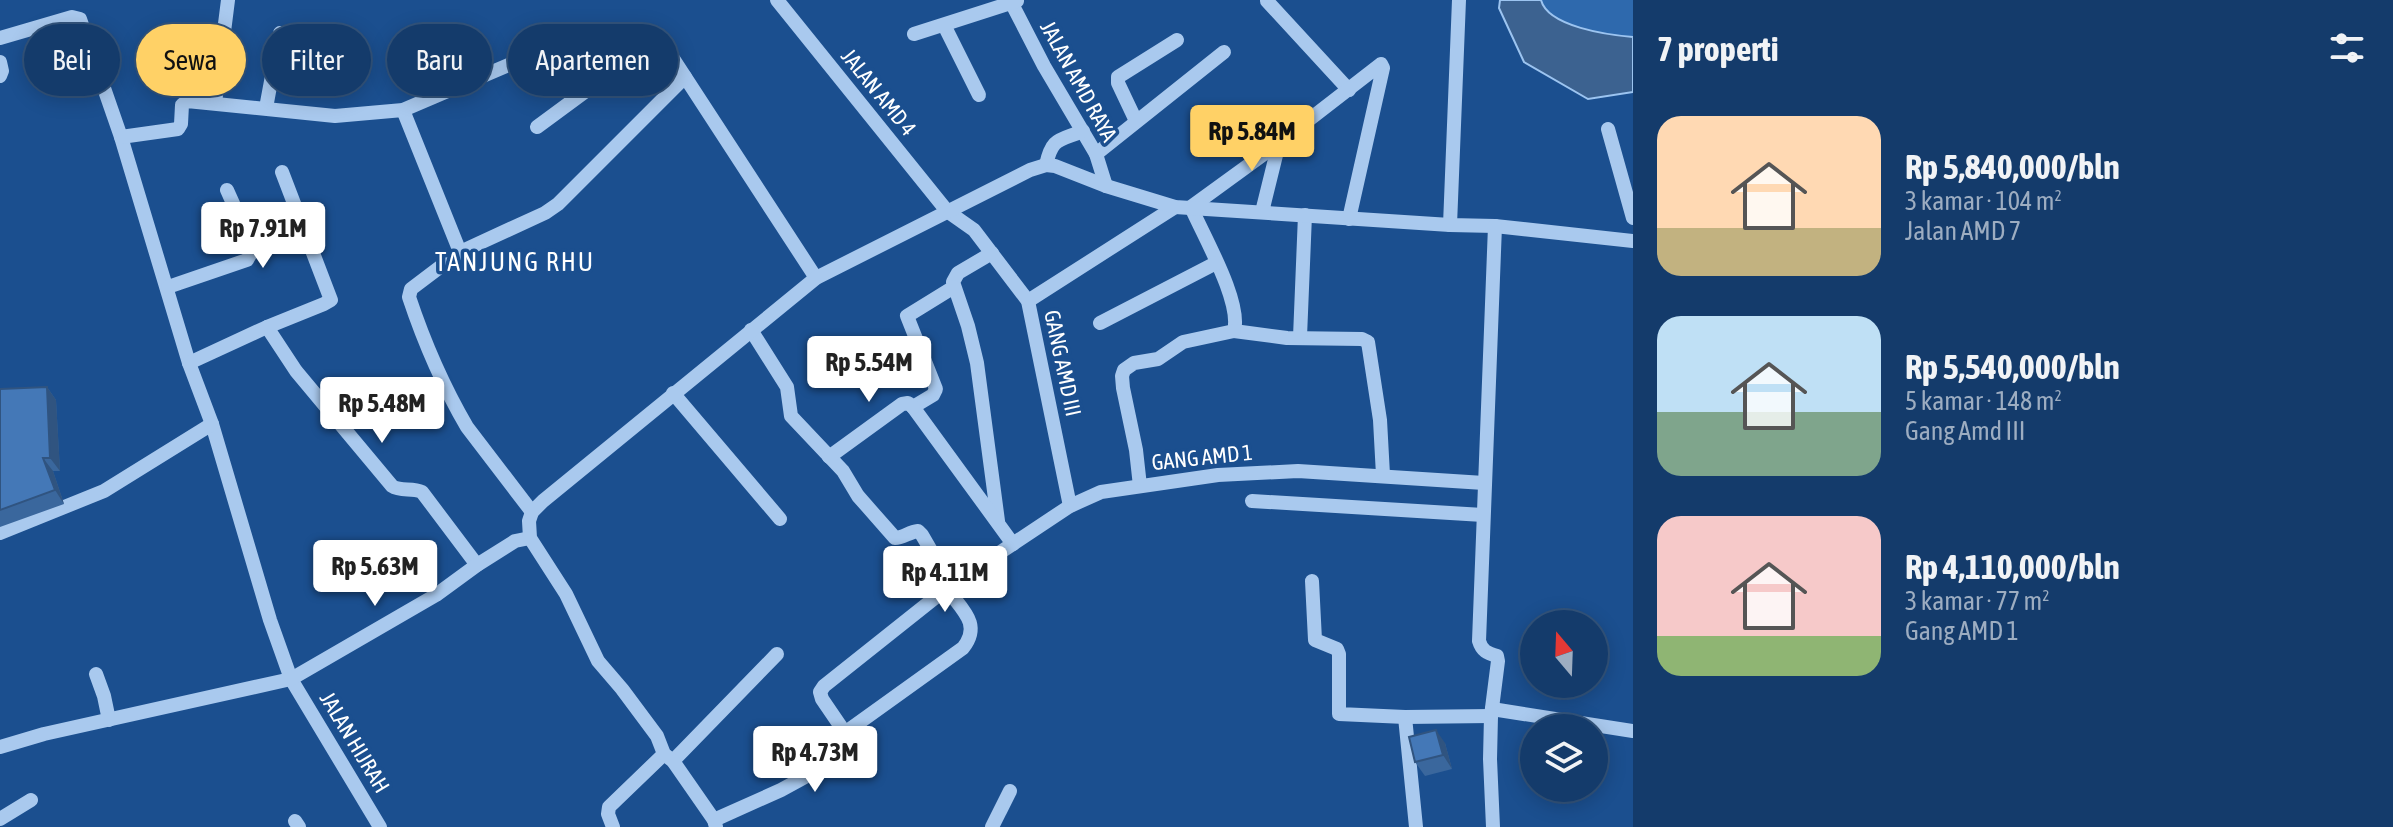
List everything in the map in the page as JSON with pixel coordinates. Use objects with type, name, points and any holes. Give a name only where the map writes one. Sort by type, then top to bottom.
[{"type":"street","points":[[215,103],[228,0]]},
{"type":"street","name":"JALAN AMD 4","points":[[777,0],[947,211]]},
{"type":"street","points":[[1450,225],[1459,0]]},
{"type":"street","points":[[914,34],[1013,1]]},
{"type":"street","name":"JALAN AMD RAYA","points":[[1013,1],[1044,66],[1096,154],[1106,186]]},
{"type":"street","points":[[1267,1],[1349,90]]},
{"type":"street","name":"JALAN HIJRAH","points":[[0,38],[72,17],[80,19],[121,137],[189,363],[212,424],[270,620],[291,679],[380,827]]},
{"type":"street","points":[[944,25],[979,95]]},
{"type":"street","points":[[537,127],[594,85],[640,39],[649,34],[659,37],[816,278]]},
{"type":"street","points":[[1136,121],[1118,77],[1177,40]]},
{"type":"street","points":[[1096,154],[1224,52]]},
{"type":"street","points":[[0,62],[0,76]]},
{"type":"street","points":[[1191,207],[1349,90],[1378,64],[1383,66],[1349,219]]},
{"type":"street","points":[[121,137],[176,130],[180,126],[185,102],[335,116],[403,110],[508,65]]},
{"type":"street","points":[[532,512],[459,413],[409,297],[411,289],[460,252],[558,204],[685,77]]},
{"type":"street","points":[[266,108],[268,96]]},
{"type":"street","points":[[403,110],[460,252]]},
{"type":"street","points":[[1608,129],[1633,218]]},
{"type":"street","points":[[1046,165],[1049,150],[1054,144],[1083,131]]},
{"type":"street","points":[[1262,212],[1279,143]]},
{"type":"street","points":[[751,330],[787,387],[791,416],[843,471],[858,496],[895,538],[918,531],[922,535],[971,624],[970,638],[963,648],[846,732],[853,749],[847,754],[715,824],[668,758],[657,736],[598,661],[566,594],[530,538],[529,521],[532,512],[543,501],[673,393],[751,330],[816,278],[1030,170],[1046,165],[1175,207],[1495,226],[1633,241]]},
{"type":"street","points":[[189,363],[331,300],[282,172]]},
{"type":"street","points":[[168,287],[247,260],[252,246],[227,190]]},
{"type":"street","points":[[1028,301],[1175,207]]},
{"type":"street","points":[[1191,207],[1234,307],[1234,331]]},
{"type":"street","name":"GANG AMD III","points":[[947,211],[968,224],[1028,301],[1070,506]]},
{"type":"street","points":[[1300,337],[1305,215]]},
{"type":"street","points":[[1493,827],[1490,759],[1498,661],[1497,656],[1486,653],[1479,641],[1495,226]]},
{"type":"street","points":[[992,253],[958,273],[954,287],[975,353],[998,521]]},
{"type":"street","points":[[1100,323],[1216,263]]},
{"type":"street","points":[[913,407],[933,395],[936,389],[907,316],[954,287]]},
{"type":"street","points":[[267,327],[296,371],[392,486],[399,490],[422,492],[477,565]]},
{"type":"street","points":[[1140,486],[1123,388],[1124,370],[1134,363],[1164,356],[1183,342],[1234,331],[1287,338],[1362,339],[1368,342],[1380,420],[1383,475]]},
{"type":"street","points":[[673,393],[780,519]]},
{"type":"street","points":[[829,457],[902,404],[908,403],[1013,544]]},
{"type":"street","points":[[0,533],[104,491],[212,424]]},
{"type":"street","name":"GANG AMD 1","points":[[846,732],[822,699],[820,692],[824,686],[949,587],[1070,506],[1101,492],[1218,475],[1298,471],[1484,483]]},
{"type":"street","points":[[1252,501],[1483,515]]},
{"type":"street","points":[[0,747],[44,734],[291,679],[436,595],[515,541],[530,538]]},
{"type":"street","points":[[1312,581],[1315,640],[1337,649],[1339,654],[1339,714],[1405,717],[1492,713],[1633,731]]},
{"type":"street","points":[[613,827],[608,814],[614,799],[668,758],[777,654]]},
{"type":"street","points":[[96,674],[109,720]]},
{"type":"street","points":[[1405,717],[1416,827]]},
{"type":"street","points":[[992,827],[1010,791]]},
{"type":"street","points":[[0,819],[31,800]]},
{"type":"shaded area","points":[[1500,0],[1541,0],[1555,17],[1567,23],[1595,32],[1633,37],[1633,92],[1588,99],[1524,62],[1499,8]]},
{"type":"shaded area","points":[[1541,0],[1633,0],[1633,37],[1609,35],[1567,23],[1555,17]]},
{"type":"building","points":[[47,387],[50,458],[43,458],[55,490],[0,510],[0,389]]},
{"type":"building","points":[[1436,730],[1443,755],[1415,762],[1409,737]]},
{"type":"district","name":"TANJUNG RHU","points":[[515,262]]}]
